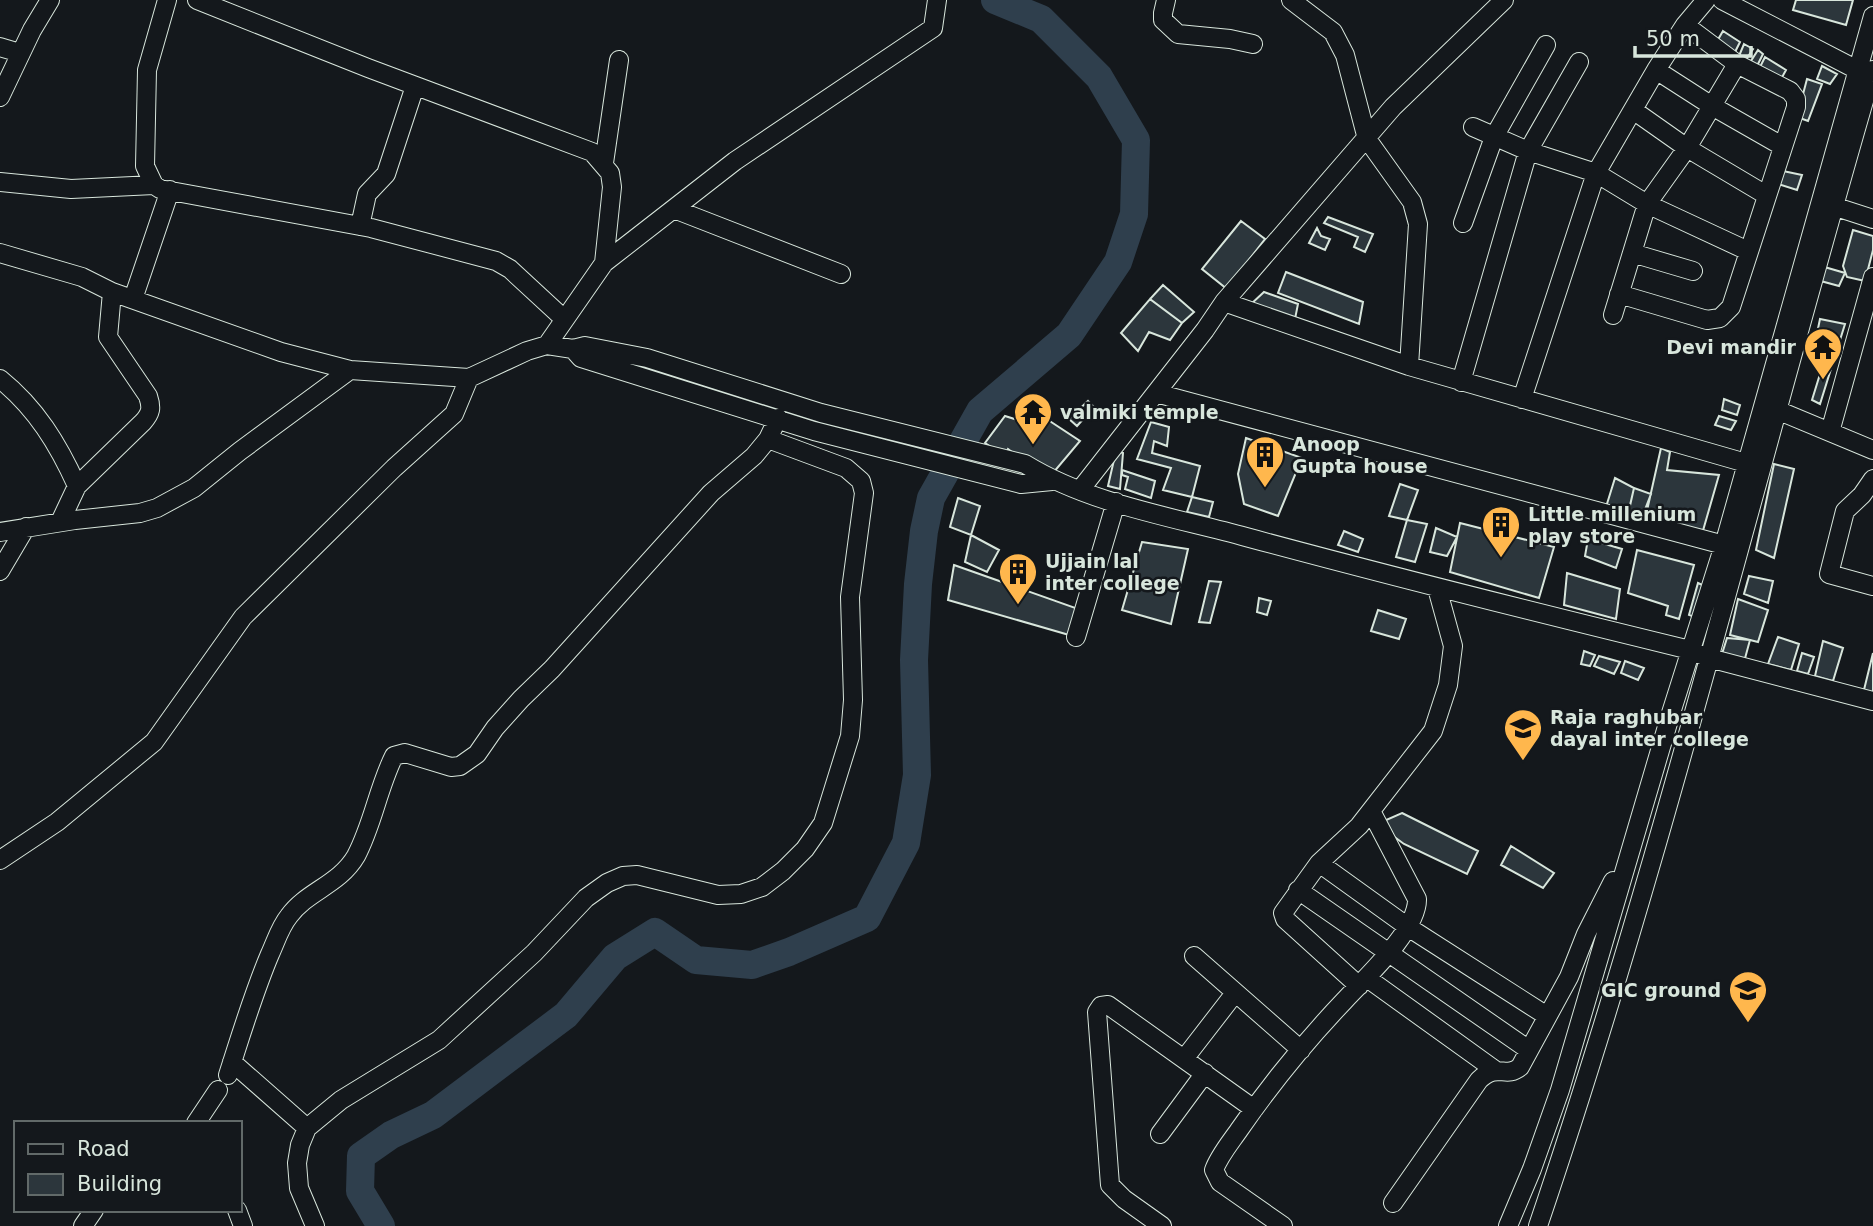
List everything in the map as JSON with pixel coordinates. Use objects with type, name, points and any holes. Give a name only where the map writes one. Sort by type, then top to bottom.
[{"type":"street","points":[[0,97],[20,53],[50,0]]},
{"type":"street","points":[[162,188],[145,166],[147,70],[167,0]]},
{"type":"street","points":[[197,0],[592,152],[610,173],[612,187],[604,263]]},
{"type":"street","points":[[547,345],[604,263],[735,161],[933,28],[937,0]]},
{"type":"street","points":[[1166,0],[1163,20],[1178,34],[1253,44]]},
{"type":"street","points":[[1292,0],[1333,32],[1345,55],[1367,139],[1412,202],[1418,224],[1409,366]]},
{"type":"street","points":[[1080,490],[1224,302],[1393,107],[1504,0]]},
{"type":"street","points":[[1522,399],[1596,173],[1656,70],[1685,25],[1706,0]]},
{"type":"street","points":[[1722,0],[1869,74]]},
{"type":"street","points":[[1538,1226],[1598,1043],[1709,658],[1869,74],[1873,16]]},
{"type":"street","points":[[1619,295],[1707,320],[1720,318],[1731,307],[1796,107],[1796,99],[1790,91],[1737,64],[1685,25]]},
{"type":"street","points":[[1463,223],[1494,137],[1546,45]]},
{"type":"street","points":[[0,47],[20,53]]},
{"type":"street","points":[[604,163],[619,60]]},
{"type":"street","points":[[1461,382],[1528,151],[1579,62]]},
{"type":"street","points":[[1613,315],[1647,204],[1687,148],[1737,64]]},
{"type":"street","points":[[1656,70],[1782,146]]},
{"type":"street","points":[[1508,1226],[1532,1170],[1560,1090],[1690,650],[1724,545],[1746,463],[1869,74]]},
{"type":"street","points":[[360,226],[367,194],[386,174],[415,86]]},
{"type":"street","points":[[1633,110],[1687,148],[1766,195]]},
{"type":"street","points":[[1473,127],[1528,151],[1596,173],[1647,204],[1748,251]]},
{"type":"street","points":[[0,182],[71,189],[162,188],[360,226],[496,261],[510,269],[564,318]]},
{"type":"street","points":[[133,299],[162,188]]},
{"type":"street","points":[[1833,206],[1873,219]]},
{"type":"street","points":[[674,209],[841,274]]},
{"type":"street","points":[[0,253],[82,277],[112,292],[281,352],[350,370],[469,379],[527,351],[547,345],[573,349],[585,346],[647,358],[821,413],[1025,464],[1052,481],[1116,502],[1437,588],[1690,650],[1709,658],[1873,701]]},
{"type":"street","points":[[1632,253],[1693,271]]},
{"type":"street","points":[[1830,432],[1873,277]]},
{"type":"street","points":[[60,522],[77,486],[135,431],[150,414],[152,407],[148,396],[108,337],[112,292]]},
{"type":"street","points":[[1224,302],[1409,366],[1746,463]]},
{"type":"street","points":[[573,349],[581,358],[814,431],[1020,484],[1052,481]]},
{"type":"street","points":[[0,532],[139,513],[157,508],[194,488],[350,370]]},
{"type":"street","points":[[0,379],[22,397],[61,451],[77,486]]},
{"type":"street","points":[[0,860],[57,822],[154,742],[243,617],[394,468],[454,414],[469,379]]},
{"type":"street","points":[[1156,393],[1724,545]]},
{"type":"street","points":[[1777,410],[1873,450]]},
{"type":"street","points":[[200,1121],[226,1076],[261,976],[281,930],[290,914],[339,878],[354,859],[366,836],[394,756],[405,753],[452,767],[477,754],[495,727],[520,699],[561,660],[711,493],[754,456],[768,439],[778,418]]},
{"type":"street","points":[[315,1226],[299,1188],[299,1154],[307,1128],[341,1100],[439,1040],[534,953],[586,898],[607,883],[623,876],[637,875],[718,895],[741,894],[762,887],[783,871],[823,823],[850,737],[853,700],[850,597],[864,493],[861,481],[846,468],[768,439]]},
{"type":"street","points":[[1873,479],[1845,512],[1829,574],[1873,586]]},
{"type":"street","points":[[1076,637],[1116,502]]},
{"type":"street","points":[[0,571],[26,527]]},
{"type":"street","points":[[1437,588],[1453,646],[1448,685],[1433,731],[1359,826],[1319,863],[1284,910],[1284,919],[1363,982],[1495,1070]]},
{"type":"street","points":[[1283,1226],[1215,1177],[1214,1170],[1216,1163],[1254,1109],[1301,1050],[1388,953],[1408,927],[1418,905],[1371,811]]},
{"type":"street","points":[[1394,1203],[1479,1080],[1487,1072],[1515,1071],[1520,1067],[1569,977],[1586,934],[1630,851]]},
{"type":"street","points":[[1319,863],[1408,927],[1547,1016]]},
{"type":"street","points":[[1298,890],[1529,1050]]},
{"type":"street","points":[[1194,956],[1301,1050]]},
{"type":"street","points":[[1184,1059],[1235,993]]},
{"type":"street","points":[[1162,1226],[1124,1199],[1110,1185],[1097,1012],[1101,1006],[1108,1005],[1254,1109]]},
{"type":"street","points":[[1160,1135],[1205,1073]]},
{"type":"street","points":[[226,1076],[307,1128]]},
{"type":"building","points":[[1796,0],[1853,0],[1846,25],[1793,10]]},
{"type":"building","points":[[1723,31],[1740,42],[1734,54],[1716,43]]},
{"type":"building","points":[[1744,44],[1753,49],[1745,61],[1739,56]]},
{"type":"building","points":[[1758,50],[1763,54],[1756,68],[1749,64]]},
{"type":"building","points":[[1765,57],[1786,70],[1780,81],[1759,69]]},
{"type":"building","points":[[1822,66],[1837,74],[1830,84],[1817,79]]},
{"type":"building","points":[[1807,79],[1822,84],[1808,121],[1797,117]]},
{"type":"building","points":[[1783,171],[1802,175],[1797,190],[1778,184]]},
{"type":"building","points":[[1328,217],[1373,234],[1365,252],[1354,247],[1358,237],[1324,223]]},
{"type":"building","points":[[1241,221],[1265,239],[1227,289],[1202,269]]},
{"type":"building","points":[[1317,228],[1321,236],[1330,239],[1325,250],[1309,243]]},
{"type":"building","points":[[1853,230],[1873,236],[1873,250],[1865,281],[1847,277],[1843,266]]},
{"type":"building","points":[[1821,266],[1845,273],[1839,286],[1817,280]]},
{"type":"building","points":[[1286,272],[1363,302],[1359,324],[1278,293]]},
{"type":"building","points":[[1163,285],[1194,312],[1182,323],[1150,299]]},
{"type":"building","points":[[1264,292],[1298,304],[1295,319],[1251,304]]},
{"type":"building","points":[[1150,299],[1182,323],[1170,340],[1149,332],[1138,351],[1121,333]]},
{"type":"building","name":"Devi mandir","points":[[1820,319],[1845,324],[1820,404],[1812,400],[1824,361],[1816,353],[1820,346],[1827,342],[1816,338]]},
{"type":"building","points":[[1724,399],[1740,405],[1737,415],[1722,410]]},
{"type":"building","points":[[1088,401],[1094,407],[1077,426],[1069,419]]},
{"type":"building","name":"valmiki temple","points":[[1039,414],[1080,441],[1053,473],[1020,458],[1008,449],[1005,456],[985,443],[1005,416],[1027,423]]},
{"type":"building","points":[[1719,416],[1736,421],[1731,430],[1715,425]]},
{"type":"building","points":[[1151,422],[1169,427],[1167,446],[1154,441],[1152,453],[1200,466],[1192,497],[1163,490],[1171,468],[1137,459]]},
{"type":"building","name":"Anoop Gupta house","points":[[1246,438],[1302,458],[1278,516],[1244,504],[1238,474]]},
{"type":"building","points":[[1661,448],[1670,452],[1667,470],[1719,475],[1702,534],[1644,524]]},
{"type":"building","points":[[1116,451],[1123,453],[1120,489],[1108,486]]},
{"type":"building","points":[[1774,464],[1794,469],[1774,558],[1756,550]]},
{"type":"building","points":[[1122,470],[1155,481],[1151,498],[1125,489],[1128,477],[1122,475]]},
{"type":"building","points":[[1615,478],[1634,488],[1628,514],[1606,507]]},
{"type":"building","points":[[1400,484],[1418,490],[1407,520],[1389,516]]},
{"type":"building","points":[[1634,488],[1651,494],[1641,520],[1627,519]]},
{"type":"building","points":[[1192,497],[1213,502],[1209,517],[1187,512]]},
{"type":"building","points":[[958,498],[980,506],[971,535],[950,527]]},
{"type":"building","points":[[1407,520],[1427,524],[1415,562],[1396,557]]},
{"type":"building","name":"Little millenium play store","points":[[1460,523],[1554,547],[1539,598],[1450,572]]},
{"type":"building","points":[[1436,528],[1457,537],[1447,556],[1430,552]]},
{"type":"building","points":[[1344,531],[1363,539],[1358,552],[1338,545]]},
{"type":"building","points":[[971,535],[999,550],[987,572],[965,562]]},
{"type":"building","points":[[1588,539],[1622,549],[1616,568],[1585,556]]},
{"type":"building","points":[[1142,542],[1188,549],[1171,624],[1122,610]]},
{"type":"building","points":[[1637,550],[1694,565],[1679,619],[1666,615],[1668,606],[1628,593]]},
{"type":"building","name":"Ujjain lal inter college","points":[[954,565],[1084,611],[1076,637],[948,600]]},
{"type":"building","points":[[1567,573],[1620,589],[1616,619],[1564,605]]},
{"type":"building","points":[[1749,576],[1773,581],[1768,603],[1744,594]]},
{"type":"building","points":[[1209,581],[1221,582],[1210,623],[1199,622]]},
{"type":"building","points":[[1698,583],[1709,588],[1700,619],[1689,615]]},
{"type":"building","points":[[1259,598],[1271,601],[1267,615],[1257,612]]},
{"type":"building","points":[[1738,599],[1768,610],[1758,642],[1730,635]]},
{"type":"building","points":[[1378,610],[1406,619],[1399,639],[1371,631]]},
{"type":"building","points":[[1778,637],[1799,644],[1791,670],[1768,664]]},
{"type":"building","points":[[1727,638],[1750,640],[1744,662],[1721,657]]},
{"type":"building","points":[[1823,641],[1843,648],[1833,681],[1815,676]]},
{"type":"building","points":[[1584,651],[1595,655],[1590,666],[1581,664]]},
{"type":"building","points":[[1802,653],[1814,657],[1808,674],[1797,671]]},
{"type":"building","points":[[1873,653],[1873,701],[1862,698]]},
{"type":"building","points":[[1599,656],[1620,662],[1614,674],[1594,666]]},
{"type":"building","points":[[1625,661],[1644,668],[1638,680],[1621,673]]},
{"type":"building","points":[[1402,813],[1478,851],[1467,874],[1404,844],[1377,824]]},
{"type":"building","points":[[1511,846],[1554,873],[1543,888],[1501,865]]},
{"type":"waterway","points":[[381,1226],[360,1191],[361,1156],[391,1135],[433,1115],[566,1015],[615,957],[655,932],[696,960],[752,965],[789,952],[867,918],[906,843],[917,775],[914,660],[918,584],[931,498],[980,411],[1069,335],[1118,262],[1134,214],[1136,140],[1099,77],[1041,19],[995,0]]},
{"type":"place","name":"Devi mandir","points":[[1823,381]]},
{"type":"place","name":"valmiki temple","points":[[1033,446]]},
{"type":"place","name":"Anoop Gupta house","points":[[1265,489]]},
{"type":"place","name":"Little millenium play store","points":[[1501,559]]},
{"type":"place","name":"Ujjain lal inter college","points":[[1018,606]]},
{"type":"place","name":"Raja raghubar dayal inter college","points":[[1523,762]]},
{"type":"place","name":"GIC ground","points":[[1748,1024]]}]
